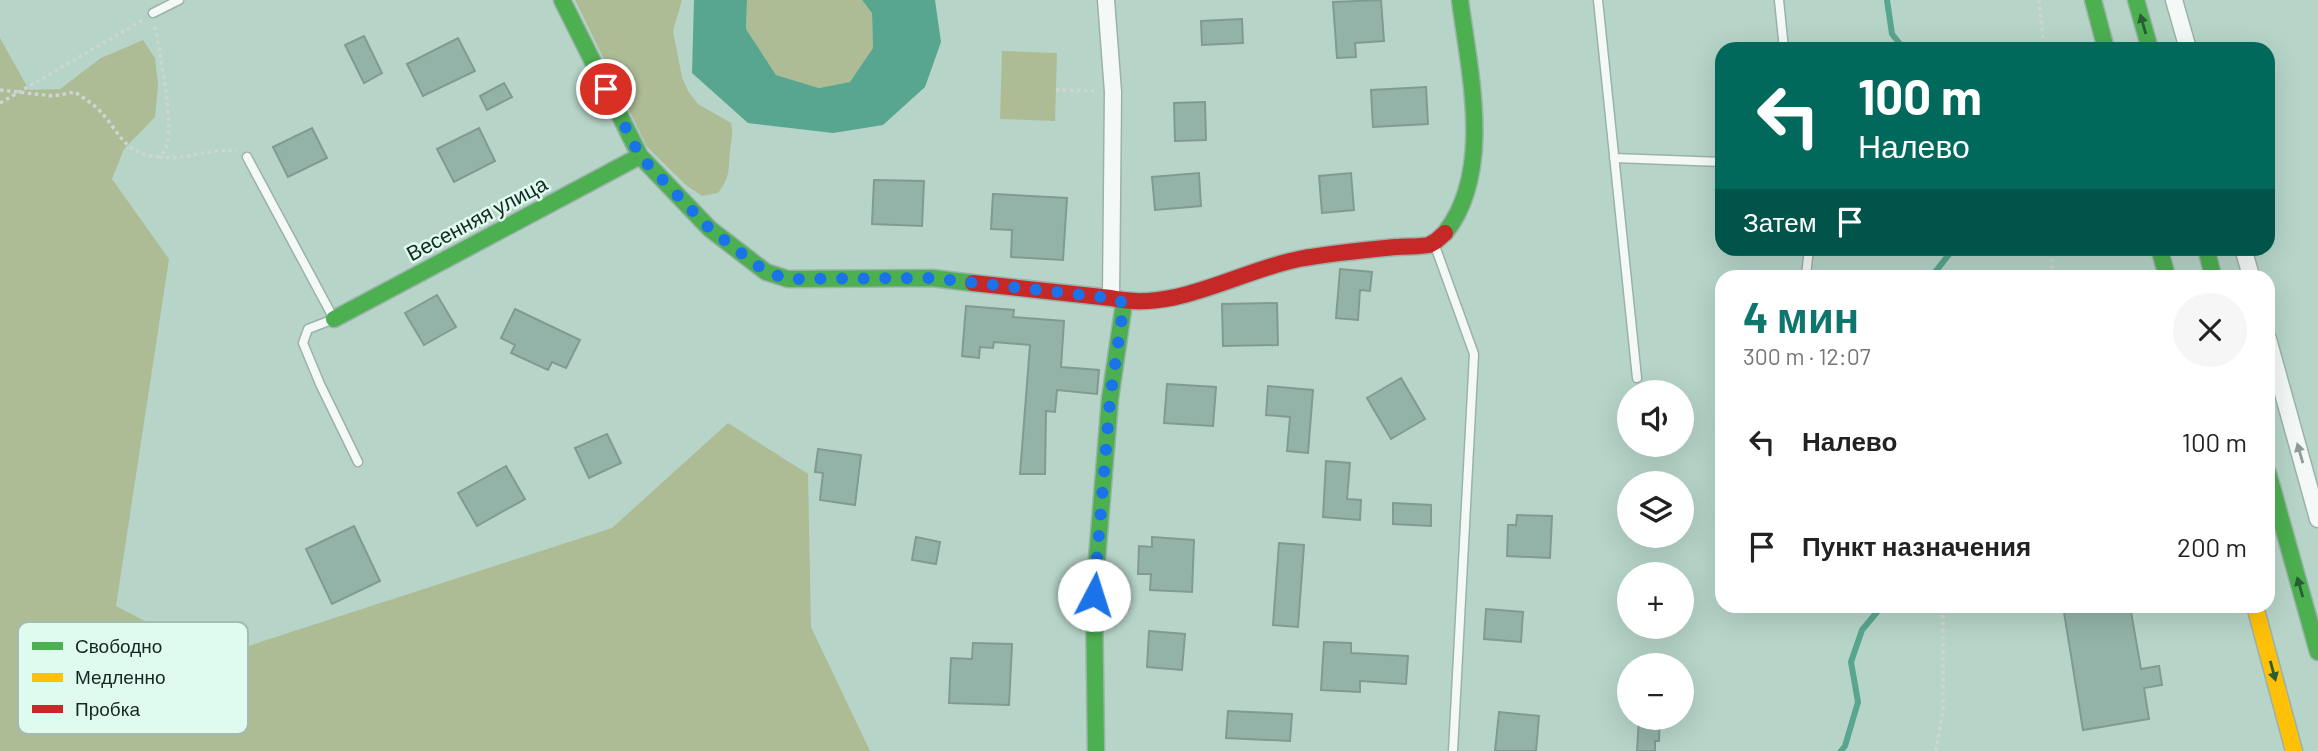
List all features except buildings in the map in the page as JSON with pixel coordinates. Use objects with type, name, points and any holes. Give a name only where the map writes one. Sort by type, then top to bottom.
[{"type":"street","points":[[562,0],[640,156],[710,229],[766,272],[788,279],[932,278],[1118,301],[1164,300],[1277,264],[1335,254],[1434,243],[1450,227],[1465,201],[1471,169],[1475,128],[1460,0]]},
{"type":"street","points":[[1096,751],[1094,595],[1118,301],[1113,92],[1106,0]]},
{"type":"street","points":[[2093,0],[2104,42]]},
{"type":"street","points":[[2136,0],[2148,42]]},
{"type":"street","points":[[2174,0],[2186,42]]},
{"type":"street","name":"Весенняя улица","points":[[334,319],[640,156]]},
{"type":"street","points":[[2275,364],[2318,519]]},
{"type":"street","points":[[2275,498],[2318,652]]},
{"type":"street","points":[[2257,613],[2294,751]]},
{"type":"lane","points":[[153,13],[179,0]]},
{"type":"lane","points":[[1598,0],[1637,378]]},
{"type":"lane","points":[[1779,0],[1783,42]]},
{"type":"lane","points":[[247,157],[334,319],[308,330],[303,343],[358,462]]},
{"type":"lane","points":[[1614,158],[1715,162]]},
{"type":"lane","points":[[1434,243],[1474,354],[1453,751]]},
{"type":"path","points":[[2039,0],[2042,42]]},
{"type":"path","points":[[0,103],[40,82],[153,13],[167,97],[167,142],[164,152],[157,157]]},
{"type":"path","points":[[0,90],[53,96],[75,92],[98,109],[113,130],[135,152],[171,159],[222,149],[237,151],[247,157]]},
{"type":"path","points":[[1056,90],[1113,92]]},
{"type":"path","points":[[1936,751],[1943,710],[1943,613]]},
{"type":"shaded area","points":[[575,0],[682,0],[673,31],[682,77],[698,104],[731,123],[732,127],[728,173],[718,193],[702,196],[686,185],[647,147]]},
{"type":"shaded area","points":[[694,0],[747,0],[746,29],[776,75],[819,88],[850,82],[873,48],[872,13],[862,0],[935,0],[941,42],[925,87],[883,125],[833,133],[748,123],[692,73]]},
{"type":"shaded area","points":[[747,0],[862,0],[872,13],[873,48],[851,82],[819,88],[776,75],[746,29]]},
{"type":"shaded area","points":[[0,38],[29,90],[60,89],[101,58],[143,40],[155,58],[158,85],[155,117],[124,149],[112,179],[169,259],[116,606],[147,622],[18,622],[18,734],[248,734],[248,646],[612,528],[728,423],[808,474],[811,627],[870,751],[0,751]]},
{"type":"shaded area","points":[[1002,51],[1057,53],[1055,121],[1000,119]]},
{"type":"waterway","points":[[1887,0],[1892,34],[1898,42]]},
{"type":"waterway","points":[[1937,270],[1948,256]]},
{"type":"waterway","points":[[1841,751],[1845,746],[1858,702],[1851,662],[1862,630],[1876,613]]},
{"type":"traffic: fast","points":[[562,0],[640,156],[710,229],[766,272],[788,279],[932,278],[973,283]]},
{"type":"traffic: fast","points":[[1445,233],[1460,208],[1474,151],[1472,89],[1460,0]]},
{"type":"traffic: fast","points":[[2093,0],[2104,42]]},
{"type":"traffic: fast","points":[[2136,0],[2148,42]]},
{"type":"traffic: fast","points":[[334,319],[640,156]]},
{"type":"traffic: fast","points":[[2161,256],[2165,270]]},
{"type":"traffic: fast","points":[[2208,256],[2212,270]]},
{"type":"traffic: fast","points":[[1096,751],[1094,595],[1110,399],[1124,303]]},
{"type":"traffic: fast","points":[[2275,498],[2318,652]]},
{"type":"traffic: slow","points":[[2257,613],[2294,751]]},
{"type":"traffic: jam","points":[[973,283],[1135,301],[1159,300],[1206,289],[1299,259],[1429,245],[1445,233]]},
{"type":"route","points":[[606,89],[640,156],[710,229],[766,272],[788,279],[932,278],[1111,298],[1124,303],[1110,399],[1094,595]]}]
